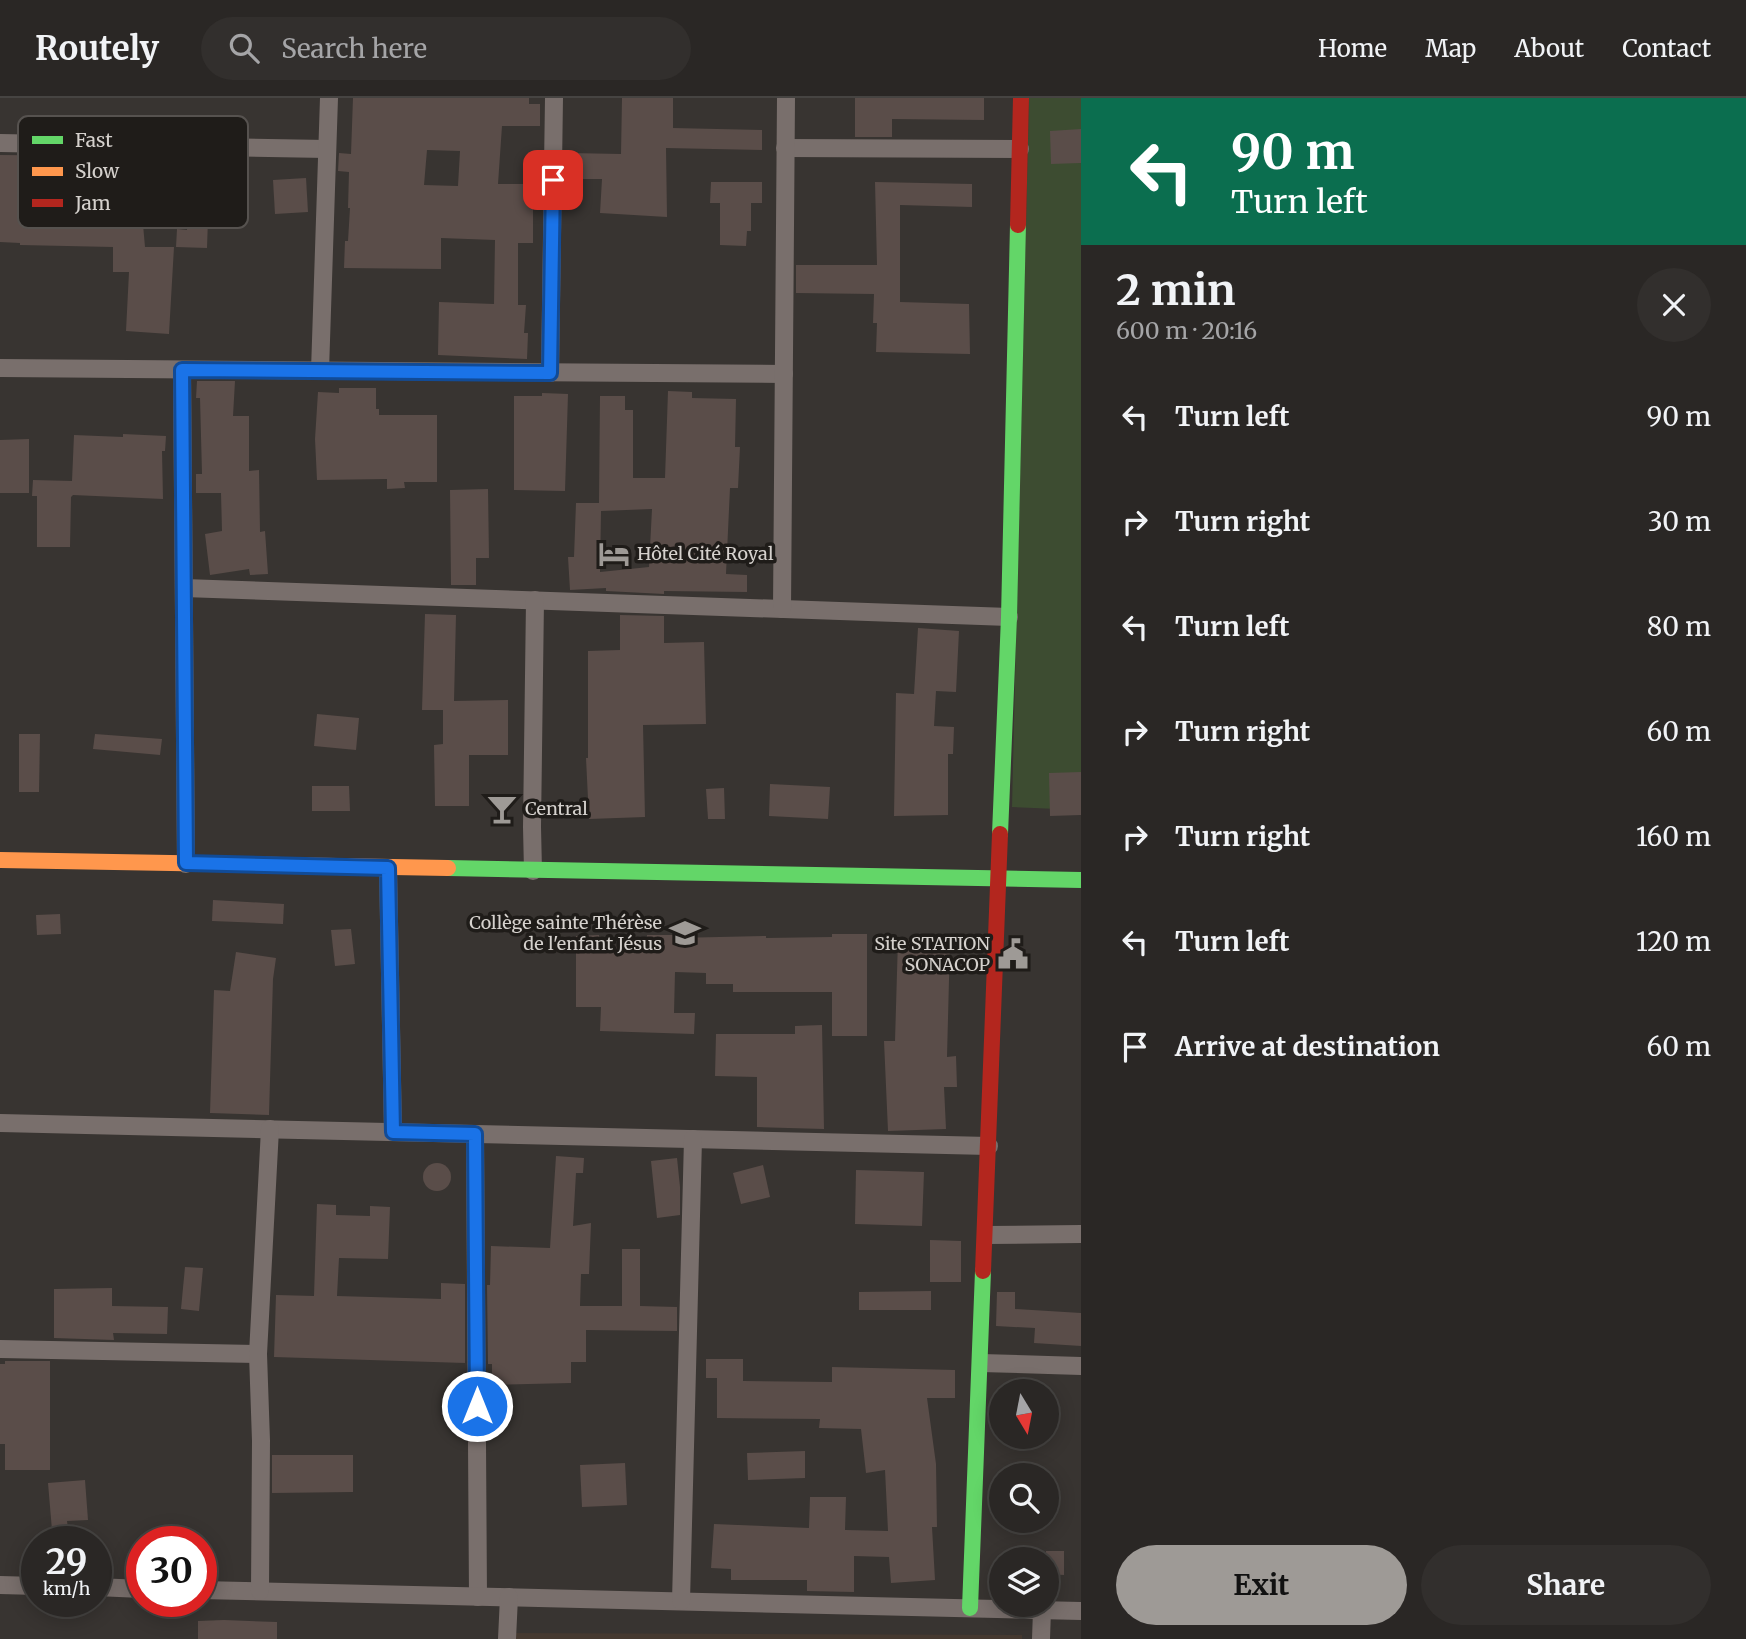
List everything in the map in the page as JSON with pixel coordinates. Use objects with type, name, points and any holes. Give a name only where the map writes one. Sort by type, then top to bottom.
[{"type":"street","points":[[320,371],[329,98]]},
{"type":"street","points":[[550,373],[554,98]]},
{"type":"street","points":[[782,609],[786,98]]},
{"type":"street","points":[[970,1608],[1009,617],[1021,98]]},
{"type":"street","points":[[0,143],[18,143]]},
{"type":"street","points":[[248,148],[327,149]]},
{"type":"street","points":[[785,148],[1020,149]]},
{"type":"street","points":[[0,368],[783,374]]},
{"type":"street","points":[[182,370],[186,863]]},
{"type":"street","points":[[184,588],[1009,617]]},
{"type":"street","points":[[533,871],[535,600]]},
{"type":"street","points":[[0,859],[1081,880]]},
{"type":"street","points":[[388,868],[393,1132]]},
{"type":"street","points":[[0,1123],[989,1146]]},
{"type":"street","points":[[260,1591],[261,1441],[258,1354],[270,1129]]},
{"type":"street","points":[[475,1134],[478,1597]]},
{"type":"street","points":[[681,1601],[693,1139]]},
{"type":"street","points":[[986,1235],[1081,1234]]},
{"type":"street","points":[[0,1349],[258,1354]]},
{"type":"street","points":[[981,1363],[1081,1366]]},
{"type":"street","points":[[0,1585],[21,1586]]},
{"type":"street","points":[[217,1590],[989,1609]]},
{"type":"street","points":[[507,1639],[509,1597]]},
{"type":"street","points":[[1059,1610],[1081,1611]]},
{"type":"street","points":[[1041,1639],[1042,1617]]},
{"type":"shaded area","points":[[511,1633],[1022,1635],[1022,1639],[511,1639]]},
{"type":"green space","points":[[1029,98],[1081,98],[1081,810],[1012,807]]},
{"type":"building","points":[[353,98],[529,98],[529,104],[540,104],[540,126],[502,126],[498,184],[533,184],[533,243],[518,243],[518,305],[526,305],[524,333],[528,333],[527,359],[438,355],[439,302],[494,304],[495,240],[441,238],[441,269],[344,268],[350,208],[349,172],[338,171],[339,153],[351,154]],"holes":[[[427,150],[460,151],[458,186],[424,185]]]},
{"type":"building","points":[[622,98],[673,98],[673,128],[762,130],[762,150],[666,148],[667,217],[600,213],[602,179],[569,179],[569,153],[621,154]]},
{"type":"building","points":[[855,98],[984,98],[984,120],[892,119],[892,137],[855,137]]},
{"type":"building","points":[[1081,129],[1081,163],[1051,164],[1050,131]]},
{"type":"building","points":[[0,155],[18,155],[18,228],[143,228],[145,247],[174,247],[169,334],[126,331],[129,272],[113,272],[113,247],[20,245],[0,242]]},
{"type":"building","points":[[306,178],[308,212],[275,214],[273,180]]},
{"type":"building","points":[[711,182],[762,182],[762,203],[751,203],[751,231],[747,231],[746,246],[720,245],[720,203],[710,203]]},
{"type":"building","points":[[875,182],[972,184],[972,207],[900,205],[900,302],[969,304],[970,354],[876,352],[874,294],[796,293],[796,265],[877,265]]},
{"type":"building","points":[[208,228],[207,248],[176,247],[177,229]]},
{"type":"building","points":[[197,381],[235,381],[233,416],[249,416],[249,471],[259,470],[260,532],[265,531],[268,574],[250,575],[249,569],[210,575],[205,534],[222,531],[221,493],[196,493],[196,474],[202,474]]},
{"type":"building","points":[[339,388],[376,388],[376,409],[379,409],[379,415],[437,415],[437,482],[404,482],[405,488],[387,489],[387,479],[317,480],[315,439],[318,392],[339,393]]},
{"type":"building","points":[[668,391],[692,392],[692,398],[736,399],[735,447],[740,447],[738,488],[730,488],[726,574],[747,575],[747,592],[664,591],[664,594],[606,591],[606,588],[570,590],[568,557],[574,557],[576,503],[599,503],[600,396],[625,396],[625,410],[633,410],[633,478],[665,478]],"holes":[[[652,509],[649,567],[600,572],[601,511]]]},
{"type":"building","points":[[542,393],[568,394],[565,491],[514,490],[514,396],[542,396]]},
{"type":"building","points":[[123,434],[166,436],[165,451],[162,451],[163,499],[73,495],[70,547],[37,547],[37,496],[32,496],[33,480],[72,481],[74,435],[123,437]]},
{"type":"building","points":[[29,439],[29,493],[0,493],[0,440]]},
{"type":"building","points":[[488,489],[489,558],[476,558],[476,585],[451,585],[450,490]]},
{"type":"building","points":[[425,614],[456,615],[454,701],[508,700],[508,755],[469,755],[469,806],[435,806],[434,745],[443,744],[443,710],[422,710]]},
{"type":"building","points":[[620,615],[664,616],[664,643],[704,642],[706,724],[643,725],[645,817],[589,819],[586,758],[588,651],[620,650]]},
{"type":"building","points":[[918,628],[959,631],[956,692],[936,691],[934,726],[954,727],[953,754],[948,754],[948,815],[894,816],[896,693],[914,694]]},
{"type":"building","points":[[317,714],[359,718],[356,750],[314,746]]},
{"type":"building","points":[[19,734],[40,734],[39,792],[19,792]]},
{"type":"building","points":[[95,734],[162,739],[160,755],[93,749]]},
{"type":"building","points":[[1081,772],[1081,815],[1050,816],[1049,773]]},
{"type":"building","points":[[770,784],[830,787],[828,819],[769,816]]},
{"type":"building","points":[[312,786],[349,786],[350,811],[312,811]]},
{"type":"building","points":[[724,788],[725,819],[708,819],[706,789]]},
{"type":"building","points":[[213,900],[284,904],[283,924],[212,921]]},
{"type":"building","points":[[60,914],[61,934],[37,935],[36,915]]},
{"type":"building","points":[[351,929],[355,964],[335,966],[331,930]]},
{"type":"building","points":[[832,934],[867,934],[867,1036],[832,1036],[832,992],[733,992],[733,984],[706,984],[706,973],[675,972],[674,1013],[695,1013],[694,1034],[600,1031],[601,1007],[576,1007],[576,936],[599,935],[599,946],[647,948],[647,935],[675,935],[675,938],[766,938],[832,937]]},
{"type":"building","points":[[898,939],[950,941],[947,1057],[956,1056],[957,1087],[944,1087],[946,1129],[888,1131],[884,1041],[895,1041]]},
{"type":"building","points":[[236,952],[276,958],[269,1115],[210,1113],[214,990],[230,991]]},
{"type":"building","points":[[822,1025],[824,1129],[757,1127],[757,1077],[715,1076],[716,1034],[795,1034],[795,1026]]},
{"type":"building","points":[[556,1156],[584,1158],[583,1173],[576,1173],[573,1226],[591,1223],[589,1274],[581,1274],[580,1306],[622,1306],[622,1249],[640,1249],[640,1306],[677,1307],[677,1331],[586,1330],[586,1362],[571,1362],[571,1383],[492,1385],[492,1364],[488,1364],[487,1285],[490,1285],[491,1246],[550,1248]]},
{"type":"building","points":[[677,1158],[680,1215],[657,1218],[651,1161]]},
{"type":"building","points":[[437,1163],[447,1167],[451,1177],[447,1187],[437,1191],[427,1187],[423,1177],[427,1167]]},
{"type":"building","points":[[763,1165],[770,1197],[741,1204],[733,1173]]},
{"type":"building","points":[[856,1170],[924,1172],[922,1226],[855,1224]]},
{"type":"building","points":[[317,1204],[336,1205],[336,1215],[370,1216],[370,1206],[390,1207],[388,1259],[339,1258],[337,1296],[441,1299],[441,1283],[465,1284],[465,1363],[274,1357],[276,1295],[314,1296]]},
{"type":"building","points":[[930,1240],[961,1241],[961,1282],[930,1282]]},
{"type":"building","points":[[185,1267],[203,1268],[199,1311],[181,1309]]},
{"type":"building","points":[[112,1288],[112,1306],[168,1307],[167,1334],[113,1333],[114,1340],[54,1338],[54,1289]]},
{"type":"building","points":[[931,1291],[931,1310],[859,1310],[859,1292]]},
{"type":"building","points":[[997,1292],[1015,1292],[1015,1309],[1081,1313],[1081,1346],[1034,1343],[1035,1328],[996,1326]]},
{"type":"building","points":[[706,1359],[743,1359],[743,1381],[832,1382],[832,1367],[955,1370],[955,1398],[927,1398],[936,1464],[937,1527],[932,1527],[935,1580],[891,1583],[889,1557],[854,1556],[854,1592],[807,1591],[807,1580],[731,1580],[731,1569],[711,1568],[714,1524],[809,1528],[810,1497],[846,1497],[845,1530],[888,1531],[885,1470],[866,1473],[861,1429],[819,1428],[820,1419],[717,1418],[717,1378],[706,1378]]},
{"type":"building","points":[[5,1361],[50,1361],[50,1470],[5,1470],[5,1444],[0,1444],[0,1364],[5,1364]]},
{"type":"building","points":[[805,1451],[805,1478],[748,1480],[747,1453]]},
{"type":"building","points":[[272,1455],[353,1455],[353,1492],[272,1493]]},
{"type":"building","points":[[625,1463],[627,1505],[582,1507],[580,1465]]},
{"type":"building","points":[[85,1480],[88,1520],[67,1521],[68,1526],[52,1526],[48,1483]]},
{"type":"building","points":[[1059,1551],[1064,1551],[1064,1575],[1059,1575]]},
{"type":"building","points":[[198,1621],[277,1622],[277,1639],[198,1639]]},
{"type":"traffic: fast","points":[[1000,834],[1009,617],[1018,225]]},
{"type":"traffic: fast","points":[[448,868],[1081,880]]},
{"type":"traffic: fast","points":[[970,1608],[983,1271]]},
{"type":"traffic: slow","points":[[0,860],[448,868]]},
{"type":"traffic: jam","points":[[1018,225],[1021,98]]},
{"type":"traffic: jam","points":[[983,1271],[1000,834]]},
{"type":"place","name":"Hôtel Cité Royal","points":[[614,554]]},
{"type":"place","name":"Central","points":[[502,809]]},
{"type":"place","name":"Collège sainte Thérèse de l'enfant Jésus","points":[[685,933]]},
{"type":"place","name":"Site STATION SONACOP","points":[[1013,954]]},
{"type":"route","points":[[477,1406],[475,1134],[393,1132],[388,868],[186,863],[182,370],[550,373],[553,180]]}]
